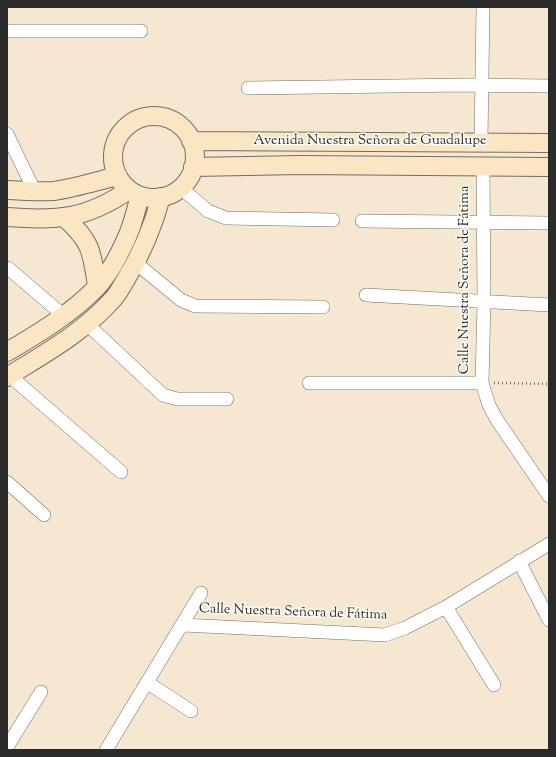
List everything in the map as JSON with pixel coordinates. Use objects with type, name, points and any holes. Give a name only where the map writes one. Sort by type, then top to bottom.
[{"type":"street","points":[[481,142],[483,7]]},
{"type":"street","points":[[7,31],[141,31]]},
{"type":"street","points":[[248,88],[482,85],[549,86]]},
{"type":"street","points":[[146,117],[160,117],[173,121],[184,130],[191,141],[194,154],[193,167],[189,178],[181,188],[172,194],[151,198],[135,193],[118,176],[114,162],[115,146],[122,130],[133,122],[146,117]]},
{"type":"street","points":[[7,134],[35,192]]},
{"type":"street","name":"Avenida Nuestra Señora de Guadalupe","points":[[191,141],[549,143]]},
{"type":"street","name":"Avenida Nuestra Señora de Guadalupe","points":[[193,167],[300,165],[549,167]]},
{"type":"street","name":"Calle Nuestra Señora de Fátima","points":[[483,166],[482,222],[484,302],[482,383],[489,405],[497,420],[549,496]]},
{"type":"street","points":[[7,190],[35,192],[69,188],[118,176]]},
{"type":"street","points":[[181,188],[208,211],[226,218],[333,220]]},
{"type":"street","points":[[7,217],[41,219],[65,218],[92,211],[114,200],[135,193]]},
{"type":"street","points":[[7,352],[43,331],[64,316],[97,286],[108,272],[127,236],[135,193]]},
{"type":"street","points":[[121,472],[8,376],[55,347],[87,324],[114,299],[136,263],[156,217],[162,197]]},
{"type":"street","points":[[65,218],[77,228],[85,239],[93,256],[97,286]]},
{"type":"street","points":[[362,221],[549,223]]},
{"type":"street","points":[[136,263],[181,300],[195,306],[323,306]]},
{"type":"street","points":[[8,268],[64,316]]},
{"type":"street","points":[[366,295],[549,305]]},
{"type":"street","points":[[87,324],[163,394],[177,399],[226,399]]},
{"type":"street","points":[[308,383],[482,383]]},
{"type":"street","points":[[7,482],[44,515]]},
{"type":"street","name":"Calle Nuestra Señora de Fátima","points":[[106,750],[183,625],[385,635],[405,628],[446,606],[549,544]]},
{"type":"street","points":[[519,561],[549,620]]},
{"type":"street","points":[[183,625],[201,593]]},
{"type":"street","points":[[446,606],[494,685]]},
{"type":"street","points":[[148,682],[191,711]]},
{"type":"street","points":[[7,747],[42,692]]},
{"type":"path","points":[[482,383],[549,384]]}]
